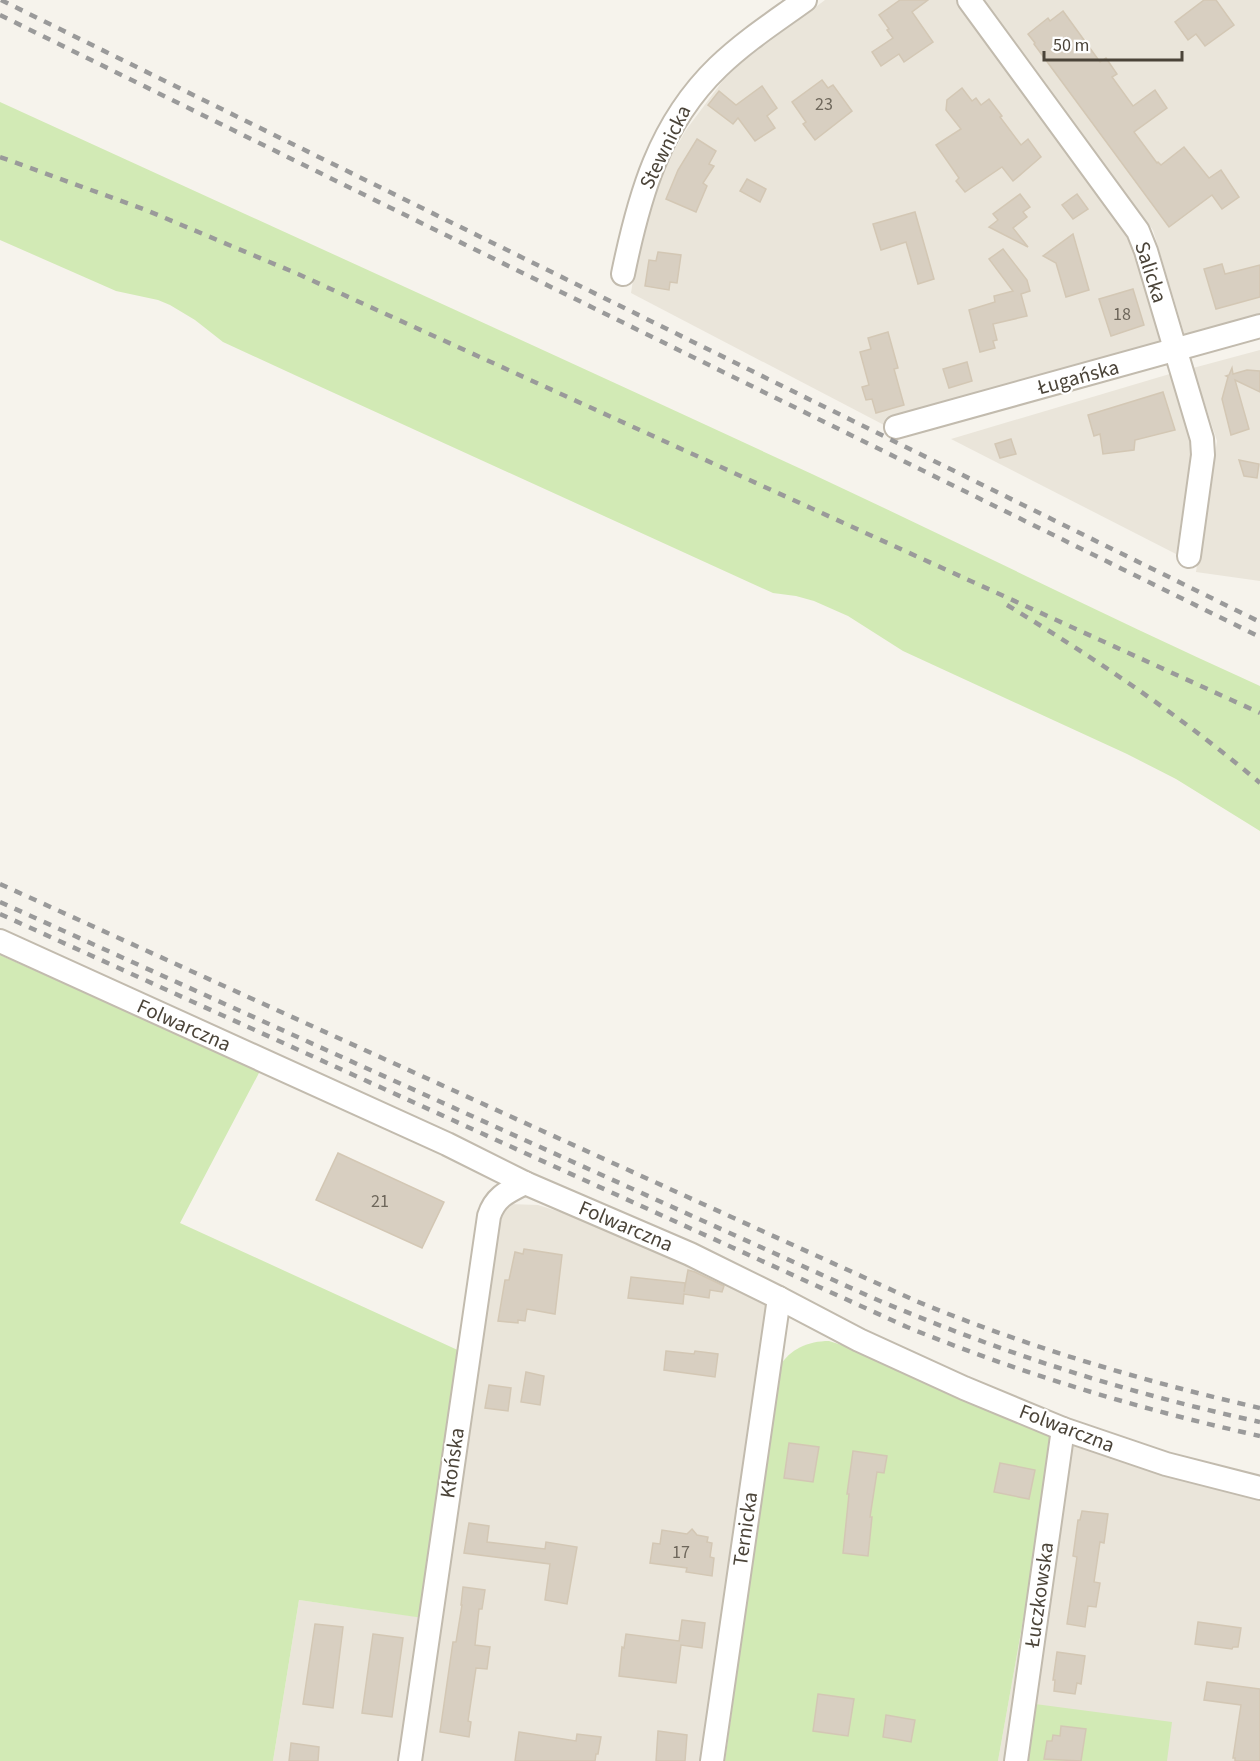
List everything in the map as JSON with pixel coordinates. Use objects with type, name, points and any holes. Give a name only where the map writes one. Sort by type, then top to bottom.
[{"type":"street","name":"Stewnicka","points":[[623,274],[643,190],[664,139],[684,105],[718,66],[805,0]]},
{"type":"street","name":"Salicka","points":[[969,0],[1138,231],[1146,251],[1202,439],[1203,454],[1189,556]]},
{"type":"street","name":"Ługańska","points":[[896,427],[1260,326]]},
{"type":"street","name":"Folwarczna","points":[[0,941],[447,1143],[525,1183],[690,1254],[859,1340],[964,1388],[1063,1429],[1166,1464],[1260,1488]]},
{"type":"street","name":"Kłońska","points":[[410,1761],[489,1216],[492,1204],[502,1194],[525,1183]]},
{"type":"street","name":"Ternicka","points":[[712,1761],[778,1298]]},
{"type":"street","name":"Łuczkowska","points":[[1016,1761],[1063,1429]]},
{"type":"shaded area","points":[[825,0],[956,0],[1133,239],[1163,342],[884,425],[631,293],[640,235],[652,196],[686,130],[724,79],[742,62]]},
{"type":"shaded area","points":[[983,0],[1260,0],[1260,314],[1185,336],[1153,230]]},
{"type":"shaded area","points":[[1260,350],[1260,581],[1196,572],[1217,441],[1193,368]]},
{"type":"shaded area","points":[[1173,373],[1193,443],[1176,554],[951,439]]},
{"type":"shaded area","points":[[509,1204],[538,1205],[621,1231],[786,1307],[725,1761],[273,1761],[299,1600],[420,1617],[500,1207]]},
{"type":"shaded area","points":[[1083,1444],[1260,1498],[1260,1761],[998,1761],[1054,1447]]},
{"type":"green space","points":[[0,102],[812,474],[1260,686],[1260,831],[1176,779],[1127,754],[903,651],[848,616],[814,601],[773,593],[299,377],[223,342],[195,320],[170,305],[158,300],[116,291],[0,240]]},
{"type":"green space","points":[[0,955],[260,1071],[180,1223],[462,1352],[423,1618],[299,1600],[273,1761],[0,1761]]},
{"type":"green space","points":[[829,1341],[883,1358],[1053,1437],[1054,1447],[998,1761],[725,1761],[779,1367],[788,1355],[800,1347]]},
{"type":"green space","points":[[1035,1704],[1172,1722],[1167,1761],[1027,1761]]},
{"type":"building","points":[[900,0],[928,0],[912,12],[933,42],[904,62],[899,54],[881,66],[872,52],[893,38],[879,15]]},
{"type":"building","points":[[1204,0],[1216,0],[1234,25],[1205,46],[1196,34],[1188,40],[1175,22]]},
{"type":"building","points":[[1063,11],[1100,62],[1106,58],[1117,74],[1112,77],[1133,106],[1155,90],[1167,108],[1134,132],[1157,163],[1161,165],[1184,147],[1209,178],[1221,170],[1239,197],[1222,209],[1212,195],[1169,227],[1028,34],[1048,18],[1050,21]]},
{"type":"building","points":[[822,80],[828,88],[833,85],[852,111],[815,140],[803,124],[806,122],[792,102]]},
{"type":"building","points":[[762,86],[777,108],[767,116],[775,128],[755,141],[738,118],[733,124],[708,105],[719,91],[736,105]]},
{"type":"building","points":[[962,88],[972,101],[976,98],[981,105],[989,99],[1021,145],[1028,139],[1041,157],[1013,181],[1002,167],[965,192],[956,181],[959,178],[936,145],[961,129],[946,110],[947,100]]},
{"type":"building","points":[[697,139],[716,151],[709,164],[714,166],[703,183],[707,186],[696,212],[666,199],[678,170]]},
{"type":"building","points":[[747,179],[766,189],[760,202],[740,191]]},
{"type":"building","points":[[1020,194],[1030,207],[1023,212],[1027,217],[1013,228],[1028,247],[989,227],[998,220],[993,214]]},
{"type":"building","points":[[1077,194],[1088,209],[1073,219],[1062,205]]},
{"type":"building","points":[[915,212],[934,279],[918,284],[906,242],[881,250],[873,224]]},
{"type":"building","points":[[1073,234],[1089,290],[1066,297],[1056,263],[1043,256]]},
{"type":"building","points":[[1003,249],[1027,280],[1030,291],[1021,294],[1027,316],[993,324],[997,340],[993,341],[995,348],[980,352],[969,310],[995,302],[994,296],[1013,291],[989,259]]},
{"type":"building","points":[[658,252],[681,255],[677,283],[670,282],[669,290],[645,286],[649,260],[656,261]]},
{"type":"building","points":[[1222,264],[1225,274],[1260,265],[1260,297],[1216,309],[1204,269]]},
{"type":"building","points":[[1133,289],[1144,325],[1111,336],[1099,299]]},
{"type":"building","points":[[888,332],[898,368],[894,369],[904,405],[876,413],[872,399],[866,400],[862,387],[869,385],[860,352],[871,349],[868,338]]},
{"type":"building","points":[[967,362],[972,381],[949,388],[943,369]]},
{"type":"building","points":[[1232,368],[1233,374],[1247,370],[1260,371],[1260,392],[1235,380],[1249,429],[1231,435],[1222,399],[1228,377],[1226,376]]},
{"type":"building","points":[[1163,392],[1175,430],[1135,440],[1134,450],[1103,454],[1100,434],[1094,436],[1088,415]]},
{"type":"building","points":[[1011,439],[1016,454],[1000,458],[995,444]]},
{"type":"building","points":[[1239,460],[1259,464],[1257,478],[1244,476]]},
{"type":"building","points":[[338,1153],[444,1202],[422,1248],[316,1200]]},
{"type":"building","points":[[524,1249],[562,1255],[555,1314],[527,1309],[525,1321],[518,1320],[518,1323],[498,1321],[505,1280],[509,1280],[515,1252],[523,1254]]},
{"type":"building","points":[[688,1270],[724,1286],[722,1292],[710,1290],[709,1298],[684,1294],[683,1304],[628,1298],[631,1277],[685,1283],[684,1292]]},
{"type":"building","points":[[666,1351],[718,1354],[715,1377],[664,1370]]},
{"type":"building","points":[[526,1372],[544,1376],[540,1405],[521,1402]]},
{"type":"building","points":[[489,1385],[511,1388],[508,1411],[485,1408]]},
{"type":"building","points":[[789,1443],[819,1447],[813,1482],[784,1478]]},
{"type":"building","points":[[853,1451],[887,1456],[884,1473],[877,1472],[870,1517],[872,1517],[868,1556],[843,1553]]},
{"type":"building","points":[[1000,1463],[1035,1470],[1029,1499],[994,1492]]},
{"type":"building","points":[[1082,1511],[1108,1514],[1104,1543],[1100,1542],[1094,1582],[1100,1583],[1096,1607],[1088,1606],[1085,1627],[1067,1624],[1077,1557],[1073,1556],[1078,1520],[1080,1520]]},
{"type":"building","points":[[469,1523],[489,1526],[487,1542],[545,1549],[546,1542],[577,1547],[567,1604],[545,1600],[550,1564],[464,1553]]},
{"type":"building","points":[[692,1529],[697,1535],[708,1537],[707,1542],[712,1543],[710,1557],[714,1558],[712,1576],[686,1572],[687,1568],[650,1563],[653,1543],[660,1544],[662,1530],[687,1534]]},
{"type":"building","points":[[463,1587],[485,1590],[482,1609],[479,1609],[475,1645],[490,1647],[487,1669],[476,1668],[468,1721],[471,1722],[469,1737],[440,1732],[453,1642],[456,1642],[462,1605]]},
{"type":"building","points":[[682,1620],[705,1623],[702,1648],[681,1645],[676,1683],[619,1676],[622,1647],[624,1648],[626,1634],[679,1641]]},
{"type":"building","points":[[1198,1622],[1241,1628],[1238,1647],[1232,1649],[1195,1644]]},
{"type":"building","points":[[315,1624],[343,1627],[333,1708],[303,1704]]},
{"type":"building","points":[[373,1634],[403,1638],[392,1717],[362,1713]]},
{"type":"building","points":[[1057,1652],[1085,1656],[1081,1684],[1077,1683],[1075,1694],[1054,1691],[1055,1680],[1053,1680]]},
{"type":"building","points":[[1207,1682],[1260,1689],[1260,1761],[1235,1761],[1233,1758],[1241,1705],[1204,1700]]},
{"type":"building","points":[[818,1694],[854,1699],[848,1736],[813,1731]]},
{"type":"building","points":[[886,1715],[915,1720],[911,1742],[883,1737]]},
{"type":"building","points":[[1061,1726],[1086,1729],[1081,1761],[1044,1759],[1047,1741],[1052,1741],[1053,1735],[1060,1736]]},
{"type":"building","points":[[658,1731],[687,1735],[685,1761],[656,1761]]},
{"type":"building","points":[[519,1732],[576,1741],[577,1734],[601,1737],[595,1761],[515,1761]]},
{"type":"building","points":[[291,1743],[319,1747],[318,1761],[289,1761]]},
{"type":"railway","points":[[1,0],[1260,622]]},
{"type":"railway","points":[[0,15],[1260,637]]},
{"type":"railway","points":[[0,157],[146,210],[298,274],[1260,713]]},
{"type":"railway","points":[[1007,605],[1137,689],[1260,783]]},
{"type":"railway","points":[[0,884],[916,1301],[958,1318],[1086,1362],[1260,1408]]},
{"type":"railway","points":[[0,902],[921,1318],[1016,1353],[1111,1384],[1260,1422]]},
{"type":"railway","points":[[0,914],[907,1327],[994,1360],[1081,1389],[1260,1436]]}]
